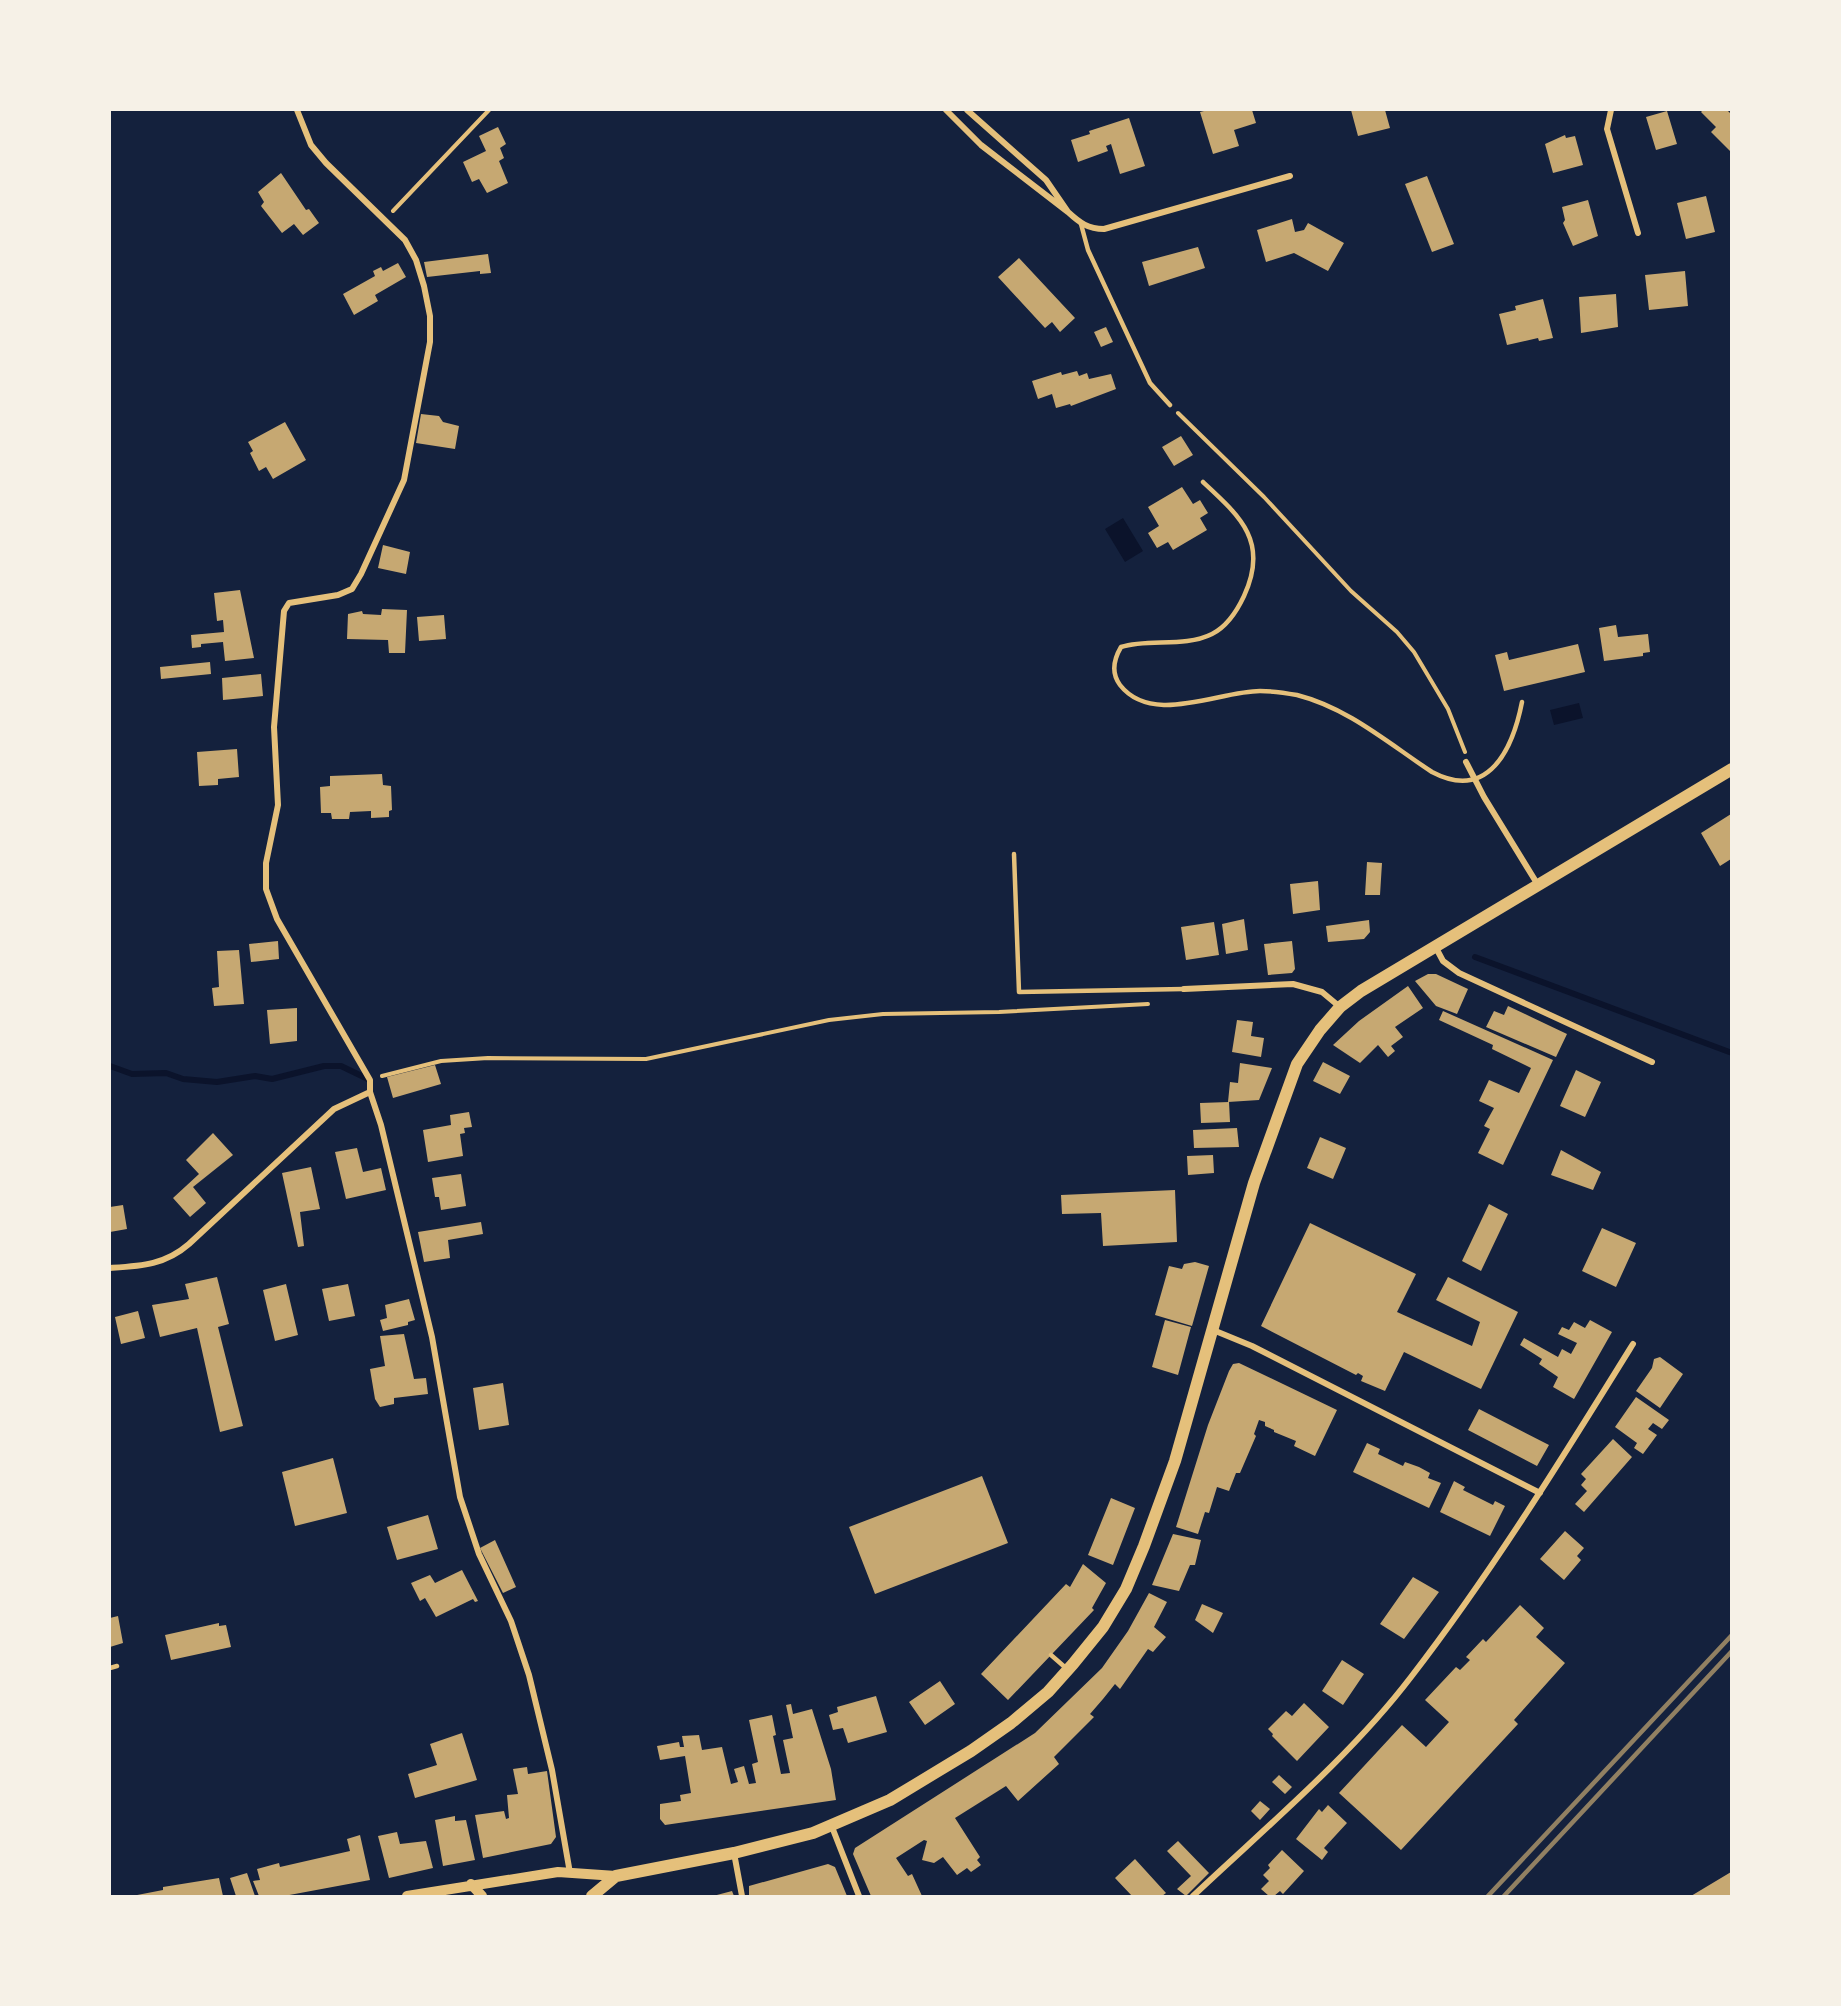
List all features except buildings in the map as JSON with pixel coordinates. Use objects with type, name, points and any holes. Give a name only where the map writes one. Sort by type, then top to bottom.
[{"type":"main road","points":[[592,1896],[616,1876],[734,1853],[832,1827],[890,1800],[971,1751],[1048,1692],[1103,1627],[1126,1589],[1175,1461],[1254,1183],[1297,1064],[1320,1030],[1340,1007],[1435,946],[1731,769]]},
{"type":"street","points":[[297,110],[311,145],[326,163],[405,240],[416,260],[430,316],[430,342],[404,480],[361,574],[352,589],[338,595],[289,603],[284,611],[274,727],[278,804],[266,863],[266,889],[277,919],[370,1080],[370,1092],[381,1125],[425,1304],[460,1497],[479,1554],[511,1620],[529,1675],[552,1770],[570,1873]]},
{"type":"street","points":[[946,110],[981,145],[1081,224],[1092,229],[1104,229],[1290,176]]},
{"type":"street","points":[[967,110],[1046,180],[1068,212]]},
{"type":"street","points":[[1611,110],[1607,129],[1638,233]]},
{"type":"street","points":[[1466,762],[1538,885]]},
{"type":"street","points":[[1435,946],[1443,961],[1459,973],[1652,1062]]},
{"type":"street","points":[[1184,988],[1293,984],[1322,992],[1340,1007]]},
{"type":"street","points":[[110,1268],[138,1266],[170,1259],[334,1109],[370,1092]]},
{"type":"street","points":[[1213,1330],[1252,1346],[1369,1408],[1540,1493]]},
{"type":"street","points":[[1193,1896],[1357,1740],[1411,1678],[1540,1493],[1633,1344]]},
{"type":"street","points":[[832,1827],[859,1896]]},
{"type":"street","points":[[734,1853],[742,1896]]},
{"type":"street","points":[[407,1896],[471,1884],[558,1872],[616,1876]]},
{"type":"street","points":[[471,1884],[482,1896]]},
{"type":"lane","points":[[1081,224],[1088,250],[1145,374],[1170,405]]},
{"type":"lane","points":[[1203,482],[1237,513],[1254,546],[1250,583],[1236,615],[1212,634],[1175,642],[1135,642],[1120,647],[1114,659],[1116,680],[1127,694],[1146,702],[1171,706],[1259,691],[1296,695],[1341,710],[1448,780],[1459,782],[1488,772],[1502,759],[1513,741],[1522,702]]},
{"type":"lane","points":[[1014,854],[1019,992],[1184,988]]},
{"type":"lane","points":[[1051,1655],[1068,1670]]},
{"type":"lane","points":[[110,1668],[117,1666]]},
{"type":"path","points":[[385,219],[489,110]]},
{"type":"path","points":[[1170,405],[1264,497],[1351,591],[1397,632],[1414,652],[1448,709],[1464,748],[1466,762]]},
{"type":"path","points":[[370,1080],[441,1061],[488,1058],[646,1059],[829,1020],[883,1014],[1101,1008],[1159,1002]]},
{"type":"water","points":[[1123,518],[1143,551],[1125,562],[1105,529]]},
{"type":"water","points":[[1579,703],[1583,718],[1554,725],[1550,710]]},
{"type":"waterway","points":[[1475,957],[1732,1053]]},
{"type":"waterway","points":[[110,1066],[132,1074],[166,1073],[183,1079],[217,1082],[255,1076],[272,1079],[324,1066],[341,1066],[370,1080]]},
{"type":"railway","points":[[1488,1896],[1732,1635]]},
{"type":"railway","points":[[1504,1896],[1732,1651]]}]
